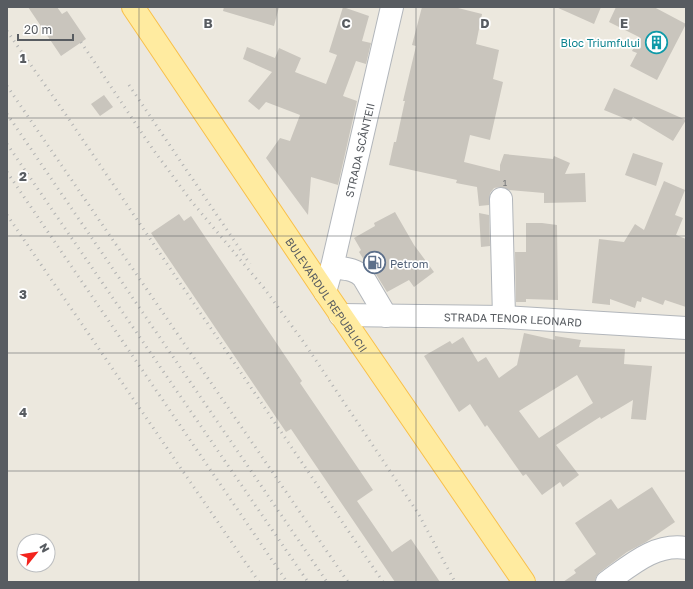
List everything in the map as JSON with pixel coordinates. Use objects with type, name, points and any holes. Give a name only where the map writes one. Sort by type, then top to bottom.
[{"type":"main road","name":"BULEVARDUL REPUBLICII","points":[[133,7],[340,315],[524,582]]},
{"type":"street","name":"STRADA SCÂNTEII","points":[[325,292],[392,7]]},
{"type":"street","points":[[502,199],[504,317]]},
{"type":"street","points":[[332,267],[352,270],[360,274],[386,316]]},
{"type":"street","name":"STRADA TENOR LEONARD","points":[[340,315],[504,317],[686,328]]},
{"type":"street","points":[[607,582],[654,551],[675,547],[686,548]]},
{"type":"building","points":[[28,7],[57,7],[62,14],[67,11],[86,39],[61,56]]},
{"type":"building","points":[[224,7],[279,7],[274,26],[223,11]]},
{"type":"building","points":[[343,7],[369,16],[362,41],[371,43],[366,64],[356,61],[343,96],[357,101],[338,185],[311,177],[308,215],[266,158],[280,138],[290,141],[300,115],[266,102],[259,110],[248,101],[272,72],[243,59],[247,47],[275,58],[279,48],[301,58],[295,72],[326,84],[337,55],[329,52]]},
{"type":"building","points":[[422,7],[454,7],[482,14],[476,44],[499,50],[493,79],[503,82],[490,140],[470,135],[464,162],[500,171],[500,165],[504,154],[553,159],[554,156],[570,163],[565,174],[585,173],[586,202],[544,203],[544,193],[509,190],[500,187],[494,188],[490,193],[489,205],[479,206],[477,187],[456,183],[457,180],[389,165],[394,142],[396,142],[405,101],[403,101],[416,46],[412,45]]},
{"type":"building","points":[[556,7],[601,7],[594,24]]},
{"type":"building","name":"Bloc Triumfului","points":[[616,7],[654,7],[686,24],[657,80],[630,66],[637,53],[632,51],[639,37],[609,22]]},
{"type":"building","points":[[614,88],[686,120],[673,141],[633,117],[631,121],[604,110]]},
{"type":"building","points":[[104,95],[113,107],[100,116],[91,104]]},
{"type":"building","points":[[633,153],[663,163],[656,186],[625,175]]},
{"type":"building","points":[[664,181],[685,190],[675,215],[683,218],[676,235],[686,239],[686,307],[665,300],[663,305],[642,297],[641,302],[637,301],[635,308],[610,299],[610,305],[592,303],[599,239],[624,242],[635,224],[644,230]]},
{"type":"building","points":[[395,212],[414,245],[434,272],[414,287],[409,280],[387,292],[374,271],[366,263],[359,252],[361,250],[354,238],[375,226],[374,223]]},
{"type":"building","points":[[479,213],[489,215],[490,246],[481,247]]},
{"type":"building","points":[[179,214],[184,221],[191,216],[302,381],[300,383],[373,490],[357,501],[392,552],[411,539],[440,582],[395,582],[291,429],[286,432],[151,233]]},
{"type":"building","points":[[526,223],[557,225],[558,300],[526,299],[526,302],[516,302],[515,252],[526,252]]},
{"type":"building","points":[[524,333],[555,340],[555,336],[581,340],[579,347],[625,349],[624,364],[652,366],[646,420],[631,419],[633,400],[601,419],[600,417],[556,445],[579,475],[563,487],[560,482],[542,495],[526,474],[523,476],[487,425],[485,427],[470,404],[459,412],[424,356],[450,341],[452,344],[463,337],[478,362],[486,357],[499,378],[517,365]],"holes":[[[577,375],[593,403],[539,438],[519,411]]]},
{"type":"building","points":[[652,487],[675,522],[646,542],[627,552],[600,572],[596,577],[595,582],[563,582],[576,573],[574,570],[596,554],[575,523],[611,499],[618,509]]},
{"type":"railway","points":[[7,31],[64,112],[383,582]]},
{"type":"railway","points":[[81,42],[152,148],[192,202],[264,288],[305,344],[418,513],[455,582]]},
{"type":"railway","points":[[129,85],[250,264]]},
{"type":"railway","points":[[7,86],[348,582]]},
{"type":"railway","points":[[7,114],[327,582]]},
{"type":"railway","points":[[7,144],[308,582]]},
{"type":"railway","points":[[7,172],[287,582]]},
{"type":"railway","points":[[7,215],[259,582]]},
{"type":"place","name":"Bloc Triumfului","points":[[656,42]]},
{"type":"place","name":"Petrom","points":[[375,263]]}]
